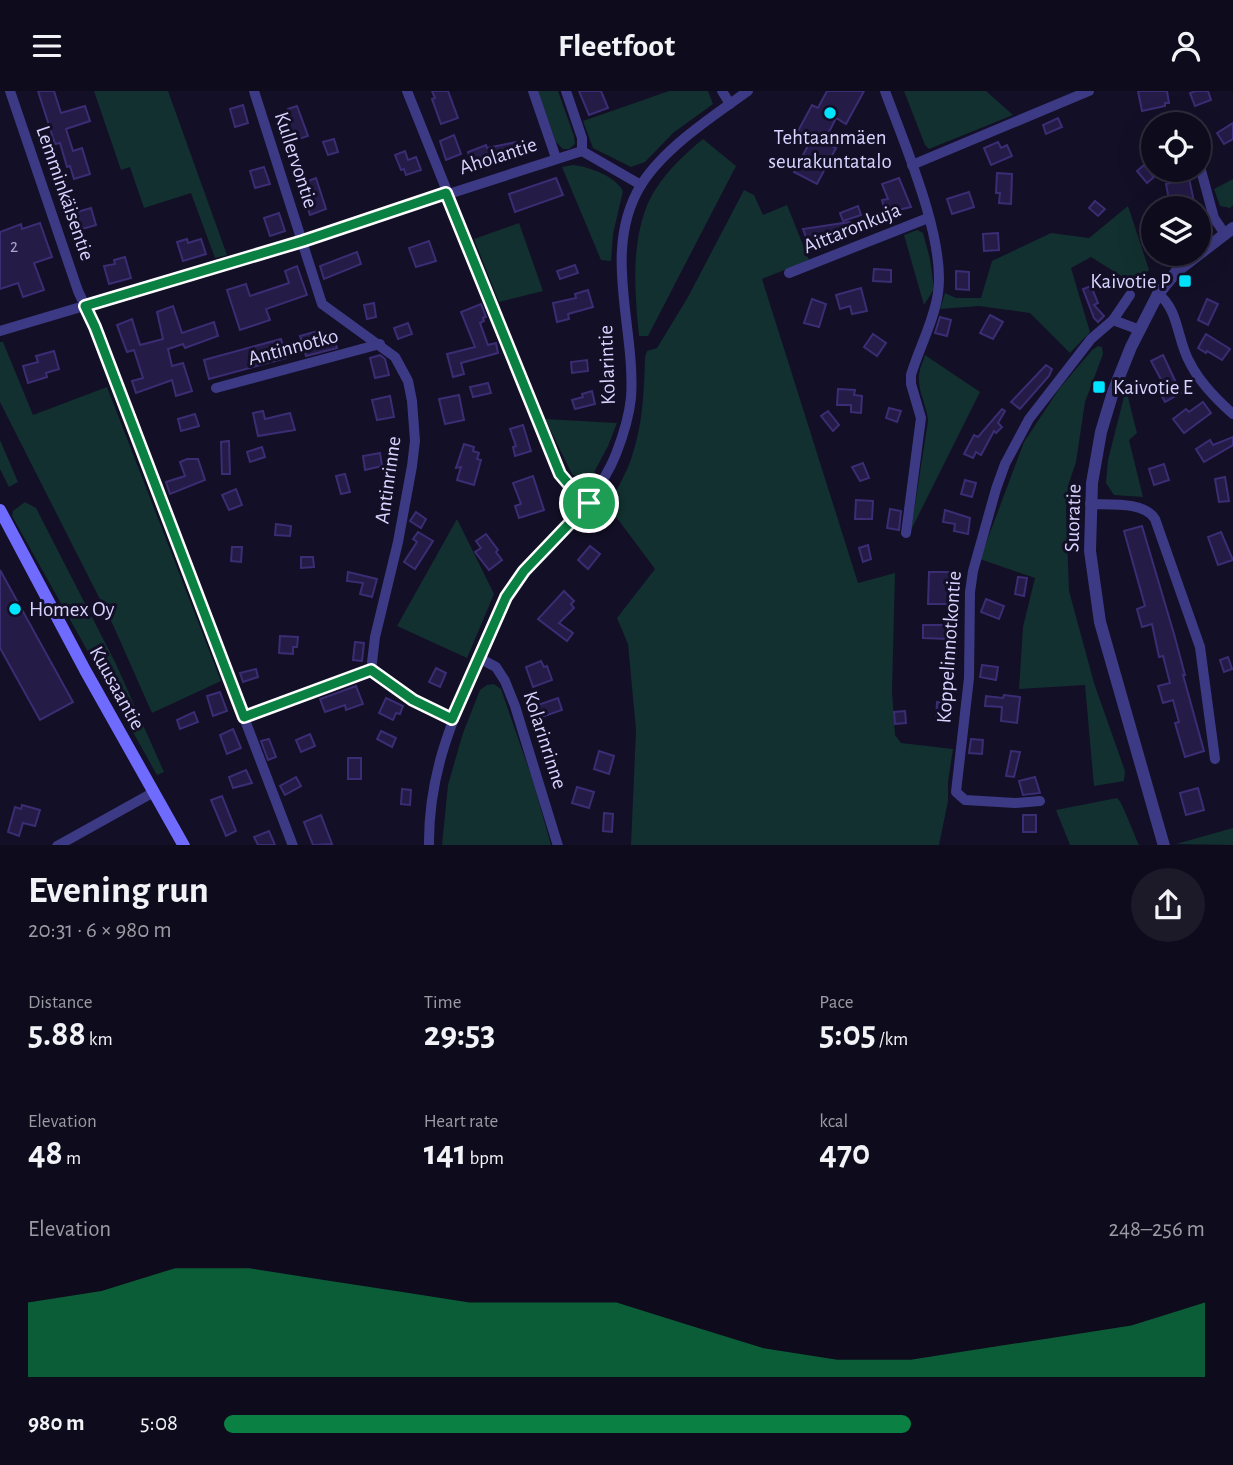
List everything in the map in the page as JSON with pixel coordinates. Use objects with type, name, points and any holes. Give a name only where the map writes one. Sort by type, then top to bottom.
[{"type":"main road","name":"Kuusaantie","points":[[0,510],[184,845]]},
{"type":"street","name":"Lemminkäisentie","points":[[10,91],[78,291],[95,327],[293,845]]},
{"type":"street","name":"Kullervontie","points":[[254,91],[303,241]]},
{"type":"street","points":[[407,91],[560,474],[578,495],[589,503]]},
{"type":"street","points":[[533,91],[556,158]]},
{"type":"street","points":[[566,91],[582,138],[582,151],[641,185]]},
{"type":"street","points":[[722,91],[730,104]]},
{"type":"street","name":"Kolarintie","points":[[429,845],[434,780],[452,719],[478,658],[513,585],[589,503],[608,473],[626,424],[631,400],[631,374],[621,280],[622,245],[631,209],[641,185],[655,166],[684,139],[748,91]]},
{"type":"street","points":[[885,91],[928,218],[938,262],[939,282],[934,311],[911,375],[921,418],[906,533]]},
{"type":"street","points":[[912,165],[1090,91]]},
{"type":"street","name":"Aholantie","points":[[0,331],[303,241],[582,151]]},
{"type":"street","points":[[1204,182],[1214,218],[1229,231]]},
{"type":"street","name":"Aittaronkuja","points":[[789,274],[928,218]]},
{"type":"street","name":"Suoratie","points":[[1164,845],[1100,622],[1091,575],[1090,504],[1096,457],[1107,411],[1119,373],[1140,330],[1158,295],[1177,271],[1229,231]]},
{"type":"street","name":"Antinrinne","points":[[303,241],[322,304],[395,357],[408,381],[415,420],[415,441],[398,542],[375,637],[371,670]]},
{"type":"street","name":"Koppelinnotkontie","points":[[1041,801],[1015,803],[965,800],[957,792],[969,678],[972,571],[996,489],[1016,439],[1091,339],[1113,320],[1130,295]]},
{"type":"street","points":[[1158,295],[1171,307],[1180,343],[1199,380],[1233,414]]},
{"type":"street","points":[[1113,320],[1140,330]]},
{"type":"street","name":"Antinnotko","points":[[216,388],[380,344]]},
{"type":"street","points":[[1090,504],[1140,507],[1155,519],[1200,647],[1214,759]]},
{"type":"street","name":"Kolarinrinne","points":[[478,658],[496,667],[505,681],[558,845]]},
{"type":"street","points":[[244,717],[371,670],[413,700],[452,719]]},
{"type":"street","points":[[57,845],[154,792]]},
{"type":"green space","points":[[94,91],[168,91],[227,255],[215,258],[191,193],[144,208],[130,167],[121,170]]},
{"type":"green space","points":[[538,91],[558,91],[574,136],[575,144],[569,149],[563,149],[556,142]]},
{"type":"green space","points":[[669,91],[708,91],[713,104],[673,133],[645,162],[631,167],[593,148],[583,121]]},
{"type":"green space","points":[[904,91],[986,91],[1013,115],[929,149]]},
{"type":"green space","points":[[703,139],[736,166],[648,336],[639,336],[635,289],[636,257],[645,211],[662,180],[677,162]]},
{"type":"green space","points":[[573,165],[601,173],[623,191],[613,234],[611,261],[601,260],[562,167]]},
{"type":"green space","points":[[1233,179],[1233,205],[1230,208],[1220,206],[1214,189]]},
{"type":"green space","points":[[744,190],[754,195],[763,215],[787,205],[809,260],[762,279],[858,583],[895,573],[892,692],[895,735],[901,743],[953,749],[948,801],[939,845],[631,845],[636,730],[628,644],[617,618],[655,569],[608,506],[636,444],[647,351],[657,348],[688,297]]},
{"type":"green space","points":[[1128,206],[1141,246],[1141,266],[1148,266],[1149,270],[1134,284],[1091,257],[1071,268],[1090,332],[1070,353],[1030,313],[979,306],[940,309],[945,293],[956,298],[981,298],[992,261],[1051,233],[1089,238]]},
{"type":"green space","points":[[519,223],[543,291],[499,302],[474,239]]},
{"type":"green space","points":[[917,230],[923,233],[934,289],[924,305],[904,235]]},
{"type":"green space","points":[[0,342],[3,342],[33,415],[107,387],[221,681],[152,713],[114,627],[0,402]]},
{"type":"green space","points":[[1098,346],[1102,347],[1103,354],[1085,402],[1076,462],[1068,486],[1066,511],[1069,591],[1094,683],[1125,771],[1124,781],[1094,786],[1085,685],[1019,689],[1023,627],[1035,578],[980,559],[1024,442],[1059,389]]},
{"type":"green space","points":[[925,355],[980,392],[911,530],[928,421],[919,383]]},
{"type":"green space","points":[[1126,389],[1137,433],[1129,440],[1143,497],[1114,495],[1106,483],[1108,460]]},
{"type":"green space","points":[[545,419],[617,423],[591,478],[579,479],[572,474]]},
{"type":"green space","points":[[0,440],[18,482],[9,487],[0,469]]},
{"type":"green space","points":[[25,502],[36,508],[116,664],[164,772],[157,775],[12,516],[13,511]]},
{"type":"green space","points":[[457,519],[494,594],[467,658],[397,626]]},
{"type":"green space","points":[[494,684],[501,689],[533,781],[551,845],[442,845],[448,785],[463,733],[480,690]]},
{"type":"green space","points":[[1117,798],[1139,845],[1070,845],[1056,810]]},
{"type":"green space","points":[[1233,828],[1233,845],[1176,844]]},
{"type":"building","points":[[38,91],[54,91],[61,113],[85,106],[90,121],[66,129],[73,151],[82,148],[90,174],[74,179],[70,166],[67,167],[60,143],[55,144]]},
{"type":"building","points":[[432,91],[448,91],[458,118],[441,124],[432,99],[435,98]]},
{"type":"building","points":[[579,91],[601,91],[608,108],[589,115]]},
{"type":"building","points":[[827,91],[864,91],[846,124],[836,118],[824,142],[836,148],[817,184],[794,172],[812,138],[798,131],[812,105],[818,108]]},
{"type":"building","points":[[1138,91],[1167,91],[1169,103],[1142,111]]},
{"type":"building","points":[[1208,91],[1211,100],[1195,106],[1190,93]]},
{"type":"building","points":[[243,105],[248,123],[235,127],[230,109]]},
{"type":"building","points":[[297,106],[308,136],[293,141],[287,124],[292,123],[288,109]]},
{"type":"building","points":[[1058,118],[1062,127],[1046,134],[1043,125]]},
{"type":"building","points":[[1233,123],[1233,139],[1224,144],[1217,133]]},
{"type":"building","points":[[454,135],[461,154],[446,160],[440,141]]},
{"type":"building","points":[[334,139],[338,152],[328,155],[323,142]]},
{"type":"building","points":[[516,142],[519,152],[491,158],[493,164],[474,170],[468,152],[486,145],[487,148]]},
{"type":"building","points":[[998,142],[1001,148],[1007,145],[1012,156],[991,165],[984,148]]},
{"type":"building","points":[[405,151],[408,160],[416,157],[421,170],[406,175],[404,169],[401,170],[395,155]]},
{"type":"building","points":[[264,167],[270,184],[255,188],[250,171]]},
{"type":"building","points":[[997,173],[1012,174],[1011,204],[999,203],[1000,193],[996,193]]},
{"type":"building","points":[[316,178],[326,209],[310,215],[300,184]]},
{"type":"building","points":[[556,178],[563,195],[515,212],[509,194]]},
{"type":"building","points":[[899,178],[911,207],[885,213],[882,200],[888,199],[882,184]]},
{"type":"building","points":[[1190,182],[1193,196],[1168,196],[1166,184]]},
{"type":"building","points":[[969,192],[974,207],[952,214],[947,199]]},
{"type":"building","points":[[1095,201],[1105,209],[1098,216],[1089,208]]},
{"type":"building","points":[[858,206],[861,215],[843,221],[840,213]]},
{"type":"building","points":[[91,208],[96,225],[82,229],[77,212]]},
{"type":"building","points":[[279,213],[285,231],[270,236],[264,218]]},
{"type":"building","points":[[850,222],[851,227],[833,233],[834,241],[823,242],[822,237],[808,243],[803,229]]},
{"type":"building","points":[[40,223],[52,257],[34,263],[44,290],[23,297],[18,283],[0,289],[0,232],[21,224],[22,229]]},
{"type":"building","points":[[998,233],[999,250],[984,251],[983,234]]},
{"type":"building","points":[[187,239],[188,243],[201,239],[206,254],[183,261],[177,242]]},
{"type":"building","points":[[429,241],[436,261],[416,267],[409,248]]},
{"type":"building","points":[[357,252],[361,264],[324,279],[320,266]]},
{"type":"building","points":[[125,257],[131,278],[109,284],[104,266],[115,264],[114,260]]},
{"type":"building","points":[[575,265],[578,273],[560,279],[557,271]]},
{"type":"building","points":[[297,266],[307,295],[266,309],[270,320],[240,330],[227,290],[246,284],[250,296],[289,283],[285,271]]},
{"type":"building","points":[[874,269],[891,270],[891,282],[873,281]]},
{"type":"building","points":[[956,271],[969,272],[969,290],[956,289]]},
{"type":"building","points":[[1091,286],[1098,303],[1094,305],[1104,316],[1098,322],[1083,289]]},
{"type":"building","points":[[861,288],[867,311],[852,314],[850,306],[840,309],[836,295]]},
{"type":"building","points":[[588,290],[593,307],[568,314],[569,319],[557,322],[553,303],[576,298],[575,294]]},
{"type":"building","points":[[812,299],[826,304],[819,327],[804,323]]},
{"type":"building","points":[[1207,299],[1218,304],[1208,325],[1198,320]]},
{"type":"building","points":[[374,303],[376,317],[367,319],[364,305]]},
{"type":"building","points":[[481,304],[486,317],[480,323],[488,345],[496,343],[498,353],[461,363],[464,374],[453,377],[447,354],[475,347],[461,312]]},
{"type":"building","points":[[173,306],[182,333],[214,322],[218,336],[185,348],[183,344],[168,349],[172,366],[183,363],[192,391],[176,396],[172,380],[136,393],[132,381],[143,378],[134,350],[127,352],[117,325],[132,319],[140,345],[163,339],[157,312]]},
{"type":"building","points":[[990,315],[1003,322],[993,339],[980,333]]},
{"type":"building","points":[[940,317],[951,320],[947,336],[935,333]]},
{"type":"building","points":[[408,323],[412,334],[398,339],[394,328]]},
{"type":"building","points":[[318,331],[322,342],[334,339],[337,348],[306,356],[300,336]]},
{"type":"building","points":[[873,334],[886,343],[877,356],[864,347]]},
{"type":"building","points":[[1206,334],[1230,349],[1222,360],[1198,348]]},
{"type":"building","points":[[281,339],[286,358],[209,379],[204,360]]},
{"type":"building","points":[[54,351],[59,369],[46,373],[47,377],[28,383],[23,366],[38,362],[36,356]]},
{"type":"building","points":[[380,355],[385,359],[389,375],[375,378],[370,358]]},
{"type":"building","points":[[1163,355],[1181,393],[1165,402],[1158,389],[1164,385],[1151,361]]},
{"type":"building","points":[[587,360],[588,371],[572,373],[571,362]]},
{"type":"building","points":[[1046,365],[1052,369],[1049,376],[1020,409],[1011,402]]},
{"type":"building","points":[[488,383],[491,393],[473,397],[470,387]]},
{"type":"building","points":[[838,389],[855,390],[854,395],[862,396],[861,413],[851,412],[851,405],[837,405]]},
{"type":"building","points":[[592,391],[595,404],[575,409],[572,400]]},
{"type":"building","points":[[459,395],[464,420],[445,424],[439,399]]},
{"type":"building","points":[[390,396],[394,417],[377,420],[372,400]]},
{"type":"building","points":[[1203,402],[1211,413],[1184,433],[1173,419],[1186,409],[1189,412]]},
{"type":"building","points":[[889,408],[901,411],[897,422],[886,418]]},
{"type":"building","points":[[1002,409],[1005,411],[998,423],[1002,427],[996,433],[994,431],[981,455],[976,452],[973,458],[964,454],[974,435],[978,437]]},
{"type":"building","points":[[263,411],[265,419],[290,413],[295,430],[258,436],[253,413]]},
{"type":"building","points":[[828,411],[839,425],[833,431],[821,416]]},
{"type":"building","points":[[195,414],[199,426],[181,431],[178,419]]},
{"type":"building","points":[[523,425],[531,451],[515,456],[513,447],[516,446],[510,429]]},
{"type":"building","points":[[1233,437],[1233,445],[1204,462],[1196,449],[1210,440],[1213,445]]},
{"type":"building","points":[[229,441],[230,474],[222,474],[221,442]]},
{"type":"building","points":[[464,444],[474,447],[473,451],[479,453],[477,459],[481,460],[474,485],[457,480],[461,467],[456,468]]},
{"type":"building","points":[[262,447],[265,457],[250,462],[247,452]]},
{"type":"building","points":[[380,453],[382,466],[365,470],[363,456]]},
{"type":"building","points":[[198,459],[205,480],[170,494],[166,482],[185,476],[180,462]]},
{"type":"building","points":[[863,463],[869,478],[860,481],[852,467]]},
{"type":"building","points":[[1164,464],[1169,480],[1154,485],[1149,469]]},
{"type":"building","points":[[345,474],[350,492],[341,494],[336,476]]},
{"type":"building","points":[[533,476],[544,510],[519,518],[515,506],[521,504],[513,483]]},
{"type":"building","points":[[1225,477],[1229,501],[1219,502],[1215,479]]},
{"type":"building","points":[[965,480],[976,483],[972,497],[961,494]]},
{"type":"building","points":[[236,489],[242,505],[229,510],[222,495]]},
{"type":"building","points":[[856,500],[873,501],[872,519],[855,519]]},
{"type":"building","points":[[890,509],[901,511],[899,530],[887,528]]},
{"type":"building","points":[[945,510],[970,518],[968,534],[954,531],[955,524],[943,522]]},
{"type":"building","points":[[416,512],[426,519],[421,528],[410,521]]},
{"type":"building","points":[[276,524],[291,526],[290,536],[275,535]]},
{"type":"building","points":[[1142,526],[1174,634],[1204,751],[1185,757],[1175,723],[1179,722],[1173,700],[1163,703],[1158,686],[1170,683],[1163,656],[1159,657],[1152,624],[1142,627],[1137,609],[1145,606],[1124,531]]},
{"type":"building","points":[[418,532],[433,541],[415,569],[404,562],[417,542],[413,539]]},
{"type":"building","points":[[1221,532],[1233,560],[1218,565],[1208,537]]},
{"type":"building","points":[[486,534],[502,560],[489,570],[475,552],[481,548],[476,541]]},
{"type":"building","points":[[868,545],[871,559],[863,562],[859,548]]},
{"type":"building","points":[[590,546],[600,554],[588,569],[578,560]]},
{"type":"building","points":[[232,547],[242,547],[241,562],[231,561]]},
{"type":"building","points":[[301,557],[313,557],[314,567],[301,568]]},
{"type":"building","points":[[0,570],[73,702],[40,720],[0,648]]},
{"type":"building","points":[[348,572],[377,579],[372,597],[360,594],[363,583],[347,581]]},
{"type":"building","points":[[929,572],[950,572],[949,604],[928,604]]},
{"type":"building","points":[[1018,577],[1027,578],[1024,596],[1015,594]]},
{"type":"building","points":[[564,591],[574,601],[571,604],[574,608],[559,623],[573,633],[567,641],[538,619]]},
{"type":"building","points":[[986,599],[1004,606],[999,619],[981,612]]},
{"type":"building","points":[[923,625],[947,625],[947,639],[923,638]]},
{"type":"building","points":[[280,636],[298,637],[293,654],[279,653]]},
{"type":"building","points":[[355,642],[364,643],[362,661],[353,660]]},
{"type":"building","points":[[1228,657],[1232,669],[1224,672],[1220,660]]},
{"type":"building","points":[[541,661],[544,667],[547,666],[552,680],[533,687],[526,667]]},
{"type":"building","points":[[982,665],[998,667],[996,680],[980,677]]},
{"type":"building","points":[[436,668],[446,673],[440,687],[429,682]]},
{"type":"building","points":[[256,669],[258,677],[243,682],[240,673]]},
{"type":"building","points":[[356,686],[363,704],[346,710],[345,705],[325,712],[320,699]]},
{"type":"building","points":[[220,692],[227,711],[213,716],[207,696]]},
{"type":"building","points":[[1004,695],[1020,697],[1017,723],[1001,721],[1002,707],[985,706],[986,696],[1003,698]]},
{"type":"building","points":[[386,698],[403,706],[400,714],[396,713],[393,720],[379,713]]},
{"type":"building","points":[[558,698],[562,710],[539,718],[535,706]]},
{"type":"building","points":[[937,702],[951,703],[950,721],[936,720]]},
{"type":"building","points":[[905,711],[906,723],[895,724],[894,712]]},
{"type":"building","points":[[194,712],[198,722],[180,729],[177,720]]},
{"type":"building","points":[[233,729],[241,748],[227,754],[220,735]]},
{"type":"building","points":[[381,731],[396,738],[392,747],[377,739]]},
{"type":"building","points":[[310,734],[315,746],[301,752],[296,740]]},
{"type":"building","points":[[269,739],[276,757],[268,760],[261,741]]},
{"type":"building","points":[[971,739],[983,740],[982,754],[969,753]]},
{"type":"building","points":[[599,751],[614,756],[609,774],[594,769]]},
{"type":"building","points":[[1011,751],[1020,752],[1014,777],[1006,776]]},
{"type":"building","points":[[348,758],[361,758],[361,779],[348,779]]},
{"type":"building","points":[[246,770],[252,783],[233,788],[229,777]]},
{"type":"building","points":[[296,777],[301,786],[285,795],[280,786]]},
{"type":"building","points":[[1035,777],[1040,793],[1023,795],[1019,781]]},
{"type":"building","points":[[577,787],[594,792],[589,808],[572,803]]},
{"type":"building","points":[[1198,788],[1204,810],[1186,815],[1180,793]]},
{"type":"building","points":[[402,789],[411,790],[410,805],[401,804]]},
{"type":"building","points":[[222,796],[236,831],[226,836],[211,800]]},
{"type":"building","points":[[22,805],[40,810],[35,826],[23,823],[19,836],[8,832],[15,807],[21,809]]},
{"type":"building","points":[[604,813],[613,814],[612,832],[603,831]]},
{"type":"building","points":[[321,815],[332,844],[313,845],[304,822]]},
{"type":"building","points":[[1023,815],[1036,815],[1036,832],[1023,832]]},
{"type":"building","points":[[269,831],[275,845],[258,845],[254,837]]},
{"type":"place","name":"Tehtaanmäen seurakuntatalo","points":[[830,113]]},
{"type":"place","name":"Kaivotie P","points":[[1185,281]]},
{"type":"place","name":"Kaivotie E","points":[[1099,387]]},
{"type":"place","name":"Homex Oy","points":[[15,609]]},
{"type":"route","points":[[446,193],[560,474],[578,495],[589,503],[513,585],[492,626],[452,719],[413,700],[371,670],[244,717],[85,306],[303,241],[446,193]]}]
